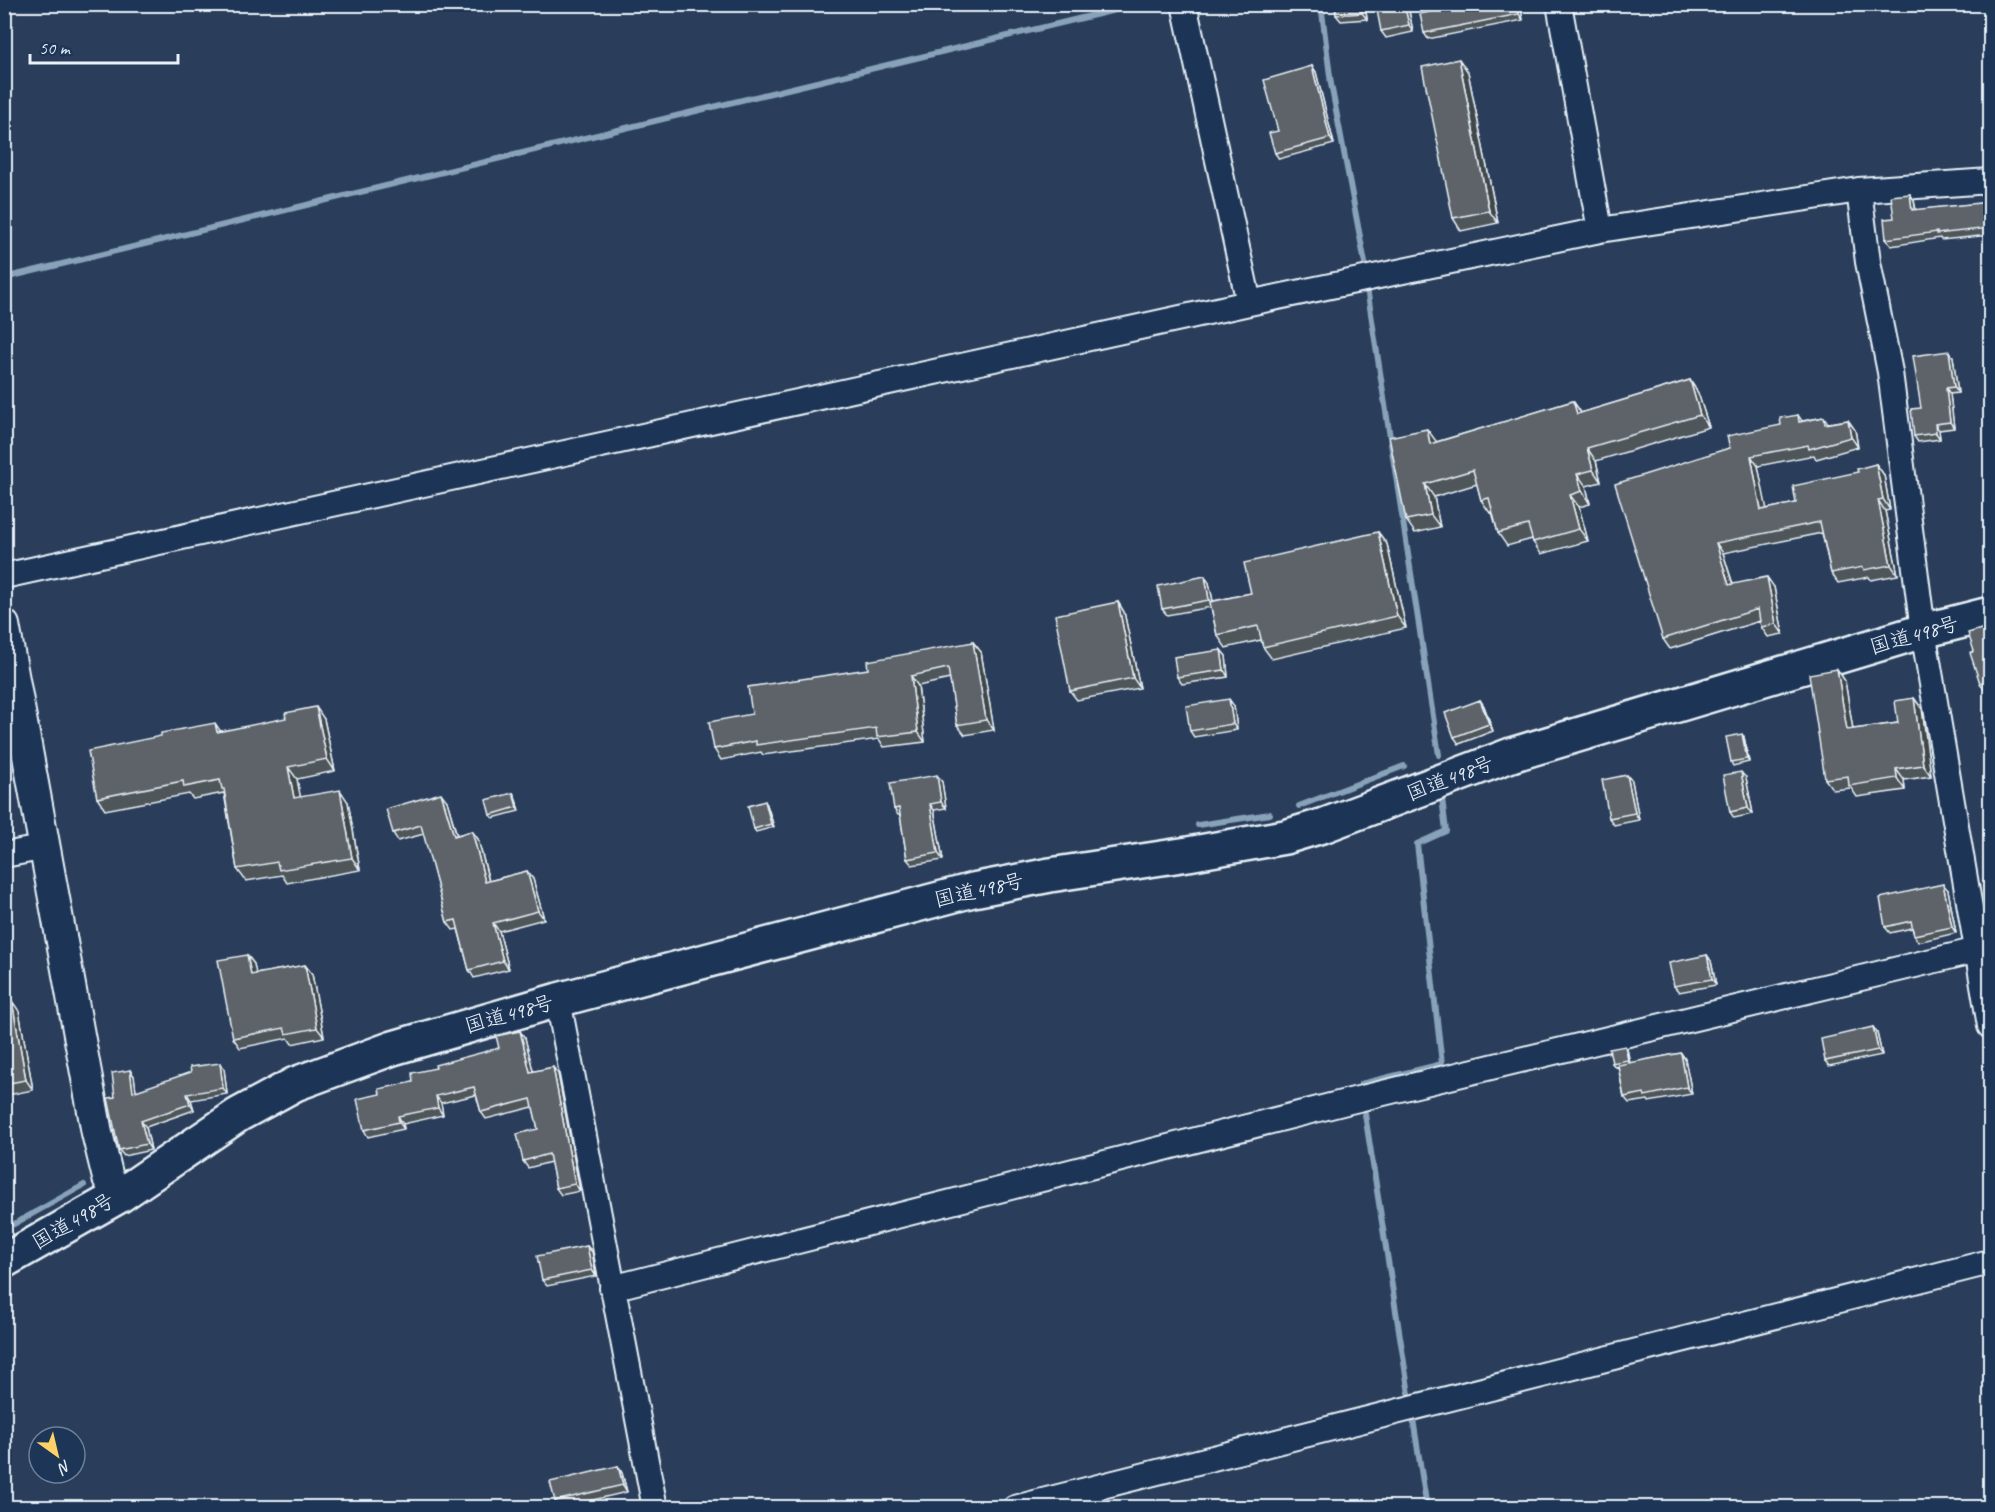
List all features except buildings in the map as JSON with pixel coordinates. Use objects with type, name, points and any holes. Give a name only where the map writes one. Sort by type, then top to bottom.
[{"type":"highway","name":"国道498号","points":[[4,1261],[119,1196],[238,1115],[295,1084],[393,1048],[558,1000],[973,890],[1050,875],[1285,837],[1325,825],[1511,755],[1923,631],[1990,614]]},
{"type":"street","points":[[1184,4],[1249,303]]},
{"type":"street","points":[[1559,4],[1600,230]]},
{"type":"street","points":[[4,576],[1249,303],[1600,230],[1859,190],[1990,181]]},
{"type":"street","points":[[1859,190],[1868,262],[1890,372],[1923,631],[1984,949],[1990,1026]]},
{"type":"street","points":[[4,625],[98,1132],[108,1178],[119,1196]]},
{"type":"street","points":[[4,855],[46,847]]},
{"type":"street","points":[[612,1288],[1361,1098],[1984,949]]},
{"type":"street","points":[[558,1000],[655,1508]]},
{"type":"street","points":[[1015,1508],[1990,1262]]},
{"type":"waterway","points":[[4,278],[1140,4]]},
{"type":"waterway","points":[[1321,4],[1331,84],[1365,263]]},
{"type":"waterway","points":[[1367,288],[1439,755]]},
{"type":"waterway","points":[[1299,806],[1404,766]]},
{"type":"waterway","points":[[1361,1084],[1442,1064],[1417,844],[1446,831],[1442,798]]},
{"type":"waterway","points":[[1198,825],[1270,814]]},
{"type":"waterway","points":[[1364,1108],[1409,1394]]},
{"type":"waterway","points":[[14,1224],[84,1185]]},
{"type":"waterway","points":[[1413,1419],[1427,1508]]}]
